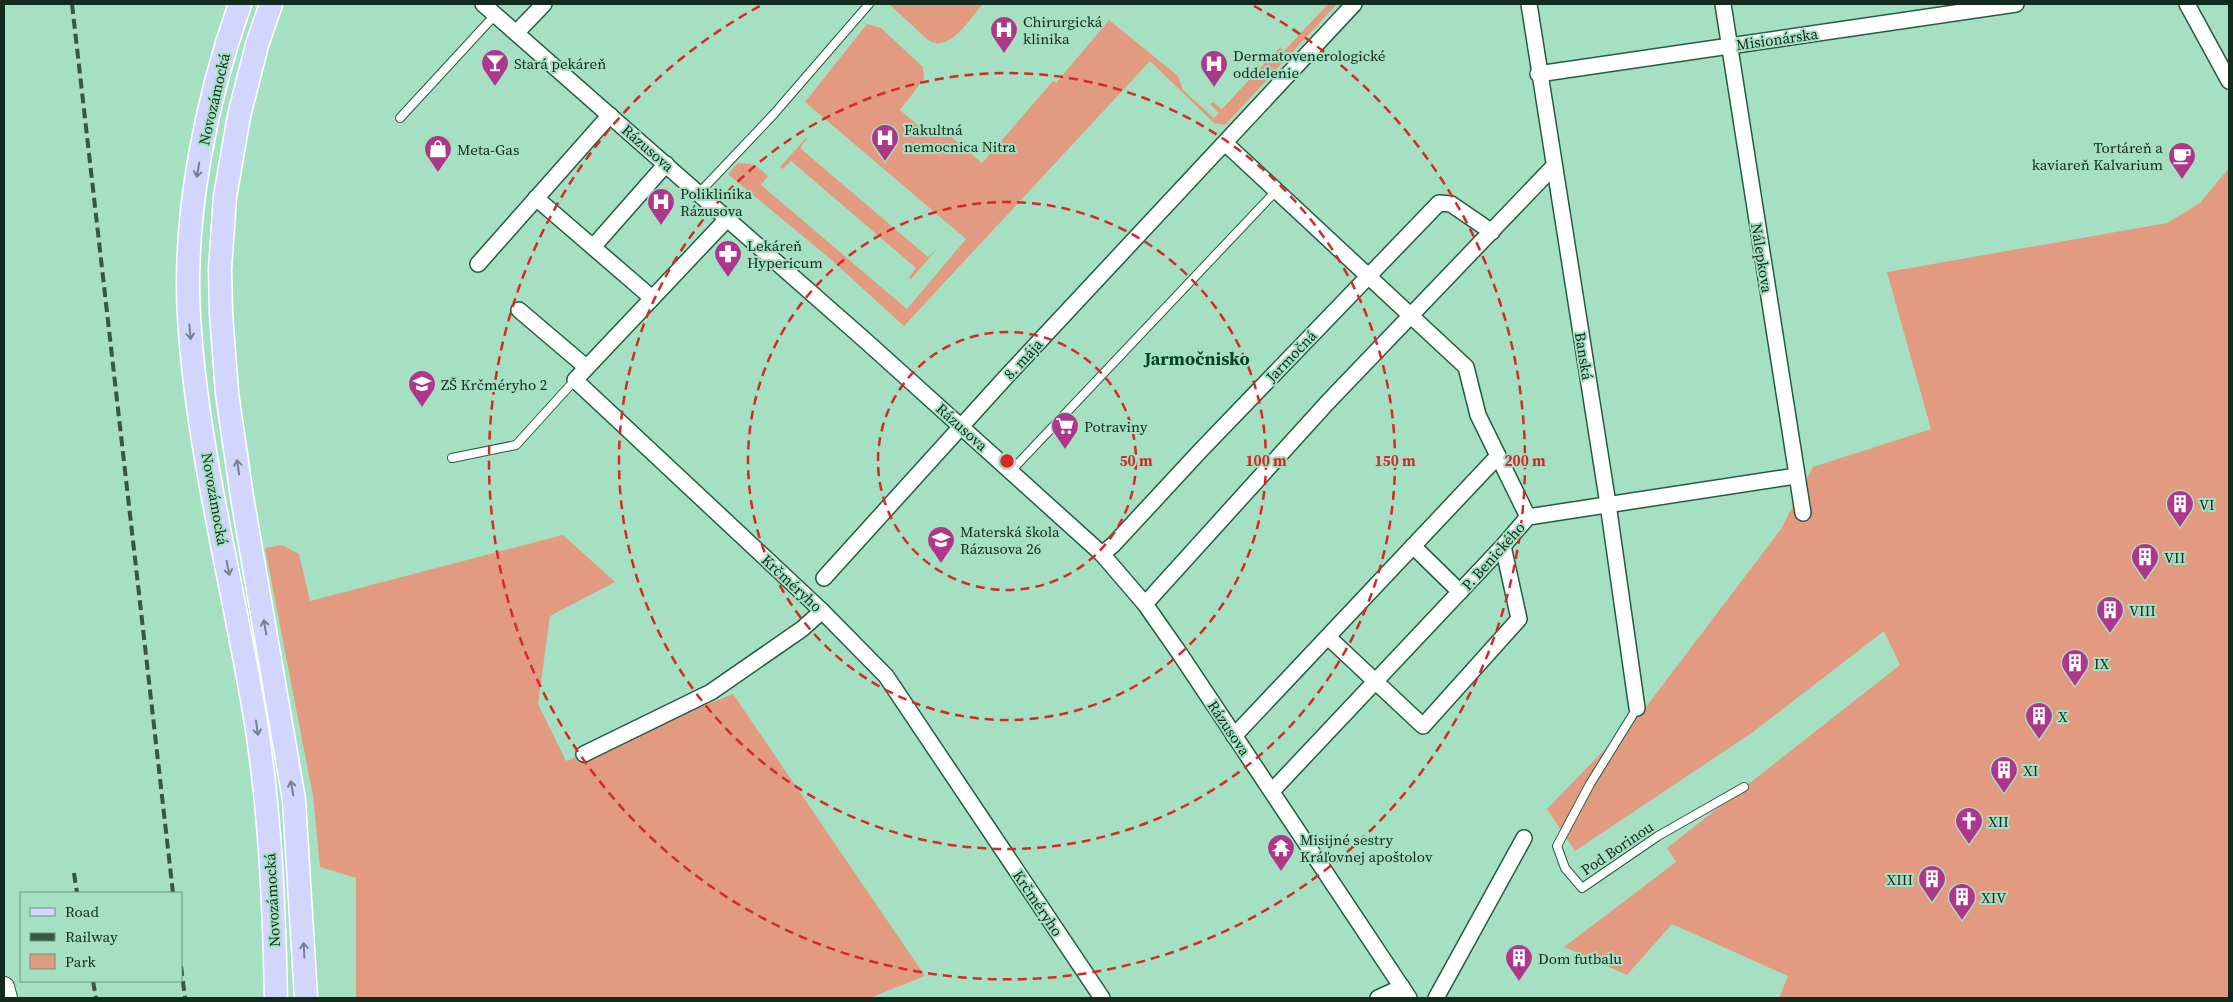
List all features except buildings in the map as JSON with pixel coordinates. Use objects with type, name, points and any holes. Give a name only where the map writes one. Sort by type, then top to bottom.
[{"type":"main road","name":"Novozámocká","points":[[240,4],[228,38],[210,107],[195,188],[190,260],[189,314],[195,384],[265,783],[280,998]]},
{"type":"main road","name":"Novozámocká","points":[[272,4],[257,45],[239,116],[225,197],[220,269],[221,313],[227,393],[242,496],[294,800],[306,998]]},
{"type":"street","name":"Rázusova","points":[[483,4],[728,218],[1102,554],[1145,604],[1272,791],[1404,995]]},
{"type":"street","points":[[516,33],[544,4]]},
{"type":"street","name":"8. mája","points":[[824,578],[1354,4]]},
{"type":"street","name":"Banská","points":[[1529,4],[1538,74],[1608,504],[1636,708]]},
{"type":"street","name":"Nálepkova","points":[[1723,4],[1802,513]]},
{"type":"street","name":"Misionárska","points":[[1538,74],[2016,4]]},
{"type":"street","points":[[2187,4],[2229,81]]},
{"type":"street","points":[[478,264],[610,115]]},
{"type":"street","points":[[1225,143],[1410,317],[1466,367],[1478,415],[1528,517]]},
{"type":"street","points":[[593,247],[666,164]]},
{"type":"street","points":[[1145,604],[1328,403],[1553,167]]},
{"type":"street","points":[[536,198],[652,298]]},
{"type":"street","name":"Jarmočná","points":[[1102,554],[1113,545],[1438,203],[1451,204],[1492,232]]},
{"type":"street","points":[[575,380],[728,218]]},
{"type":"street","points":[[519,310],[586,367]]},
{"type":"street","name":"Krčméryho","points":[[575,380],[822,611],[886,676],[1102,998]]},
{"type":"street","points":[[1234,736],[1498,456]]},
{"type":"street","name":"P. Benického","points":[[1272,791],[1503,546],[1528,517],[1796,476]]},
{"type":"street","points":[[1413,546],[1460,592]]},
{"type":"street","points":[[1328,637],[1423,726],[1519,620],[1503,546]]},
{"type":"street","points":[[584,754],[711,692],[802,629],[822,611]]},
{"type":"street","points":[[1436,998],[1524,838]]},
{"type":"street","points":[[4,987],[7,998]]},
{"type":"street","points":[[1378,998],[1404,995]]},
{"type":"lane","points":[[699,193],[772,115],[869,4]]},
{"type":"lane","points":[[400,118],[495,15]]},
{"type":"lane","points":[[1011,472],[1276,190]]},
{"type":"lane","points":[[452,458],[516,445],[575,380]]},
{"type":"lane","name":"Pod Borinou","points":[[1636,708],[1590,784],[1557,846],[1565,868],[1582,888],[1658,836],[1744,787]]},
{"type":"green space","points":[[889,4],[983,4],[959,33],[944,42],[936,43],[928,40]]},
{"type":"green space","points":[[1328,4],[1337,4],[1225,125],[1214,123],[1150,61],[904,326],[828,257],[728,174],[737,164],[742,163],[750,164],[761,170],[768,176],[761,185],[907,309],[966,239],[805,102],[867,24],[881,28],[923,67],[924,79],[900,110],[927,133],[941,128],[982,163],[1053,81],[1056,83],[1109,20],[1178,76],[1183,90],[1214,118],[1219,113],[1210,104],[1213,102],[1222,109],[1280,47],[1284,51]]},
{"type":"green space","points":[[806,138],[800,148],[928,257],[937,249],[911,279],[909,277],[916,268],[791,161],[783,169],[780,167]]},
{"type":"green space","points":[[2229,168],[2229,998],[1779,998],[1788,976],[1672,924],[1627,975],[1564,947],[1676,862],[1667,848],[1900,665],[1884,631],[1753,732],[1575,851],[1547,809],[1646,707],[1781,529],[1813,467],[1931,429],[1887,272],[2167,223],[2200,203]]},
{"type":"green space","points":[[563,535],[615,582],[550,616],[538,704],[566,761],[733,694],[925,976],[870,998],[356,998],[356,878],[320,867],[313,796],[265,548],[282,545],[299,554],[310,601]]},
{"type":"railway","points":[[72,4],[173,892]]},
{"type":"railway","points":[[74,873],[77,892]]},
{"type":"railway","points":[[182,974],[185,998]]},
{"type":"railway","points":[[93,982],[96,998]]},
{"type":"place","name":"Chirurgická klinika","points":[[1004,54]]},
{"type":"place","name":"Stará pekáreň","points":[[495,87]]},
{"type":"place","name":"Dermatovenerologické oddelenie","points":[[1214,88]]},
{"type":"place","name":"Fakultná nemocnica Nitra","points":[[885,162]]},
{"type":"place","name":"Meta-Gas","points":[[438,173]]},
{"type":"place","name":"Tortáreň a kaviareň Kalvarium","points":[[2182,180]]},
{"type":"place","name":"Poliklinika Rázusova","points":[[661,226]]},
{"type":"place","name":"Lekáreň Hypericum","points":[[728,278]]},
{"type":"place","name":"ZŠ Krčméryho 2","points":[[422,408]]},
{"type":"place","name":"Potraviny","points":[[1065,450]]},
{"type":"place","name":"VI","points":[[2180,528]]},
{"type":"place","name":"Materská škola Rázusova 26","points":[[941,564]]},
{"type":"place","name":"VII","points":[[2145,581]]},
{"type":"place","name":"VIII","points":[[2110,634]]},
{"type":"place","name":"IX","points":[[2075,687]]},
{"type":"place","name":"X","points":[[2039,740]]},
{"type":"place","name":"XI","points":[[2004,794]]},
{"type":"place","name":"XII","points":[[1969,845]]},
{"type":"place","name":"Misijné sestry Kráľovnej apoštolov","points":[[1281,872]]},
{"type":"place","name":"XIII","points":[[1932,903]]},
{"type":"place","name":"XIV","points":[[1962,921]]},
{"type":"place","name":"Dom futbalu","points":[[1519,982]]},
{"type":"district","name":"Jarmočnisko","points":[[1197,358]]}]
